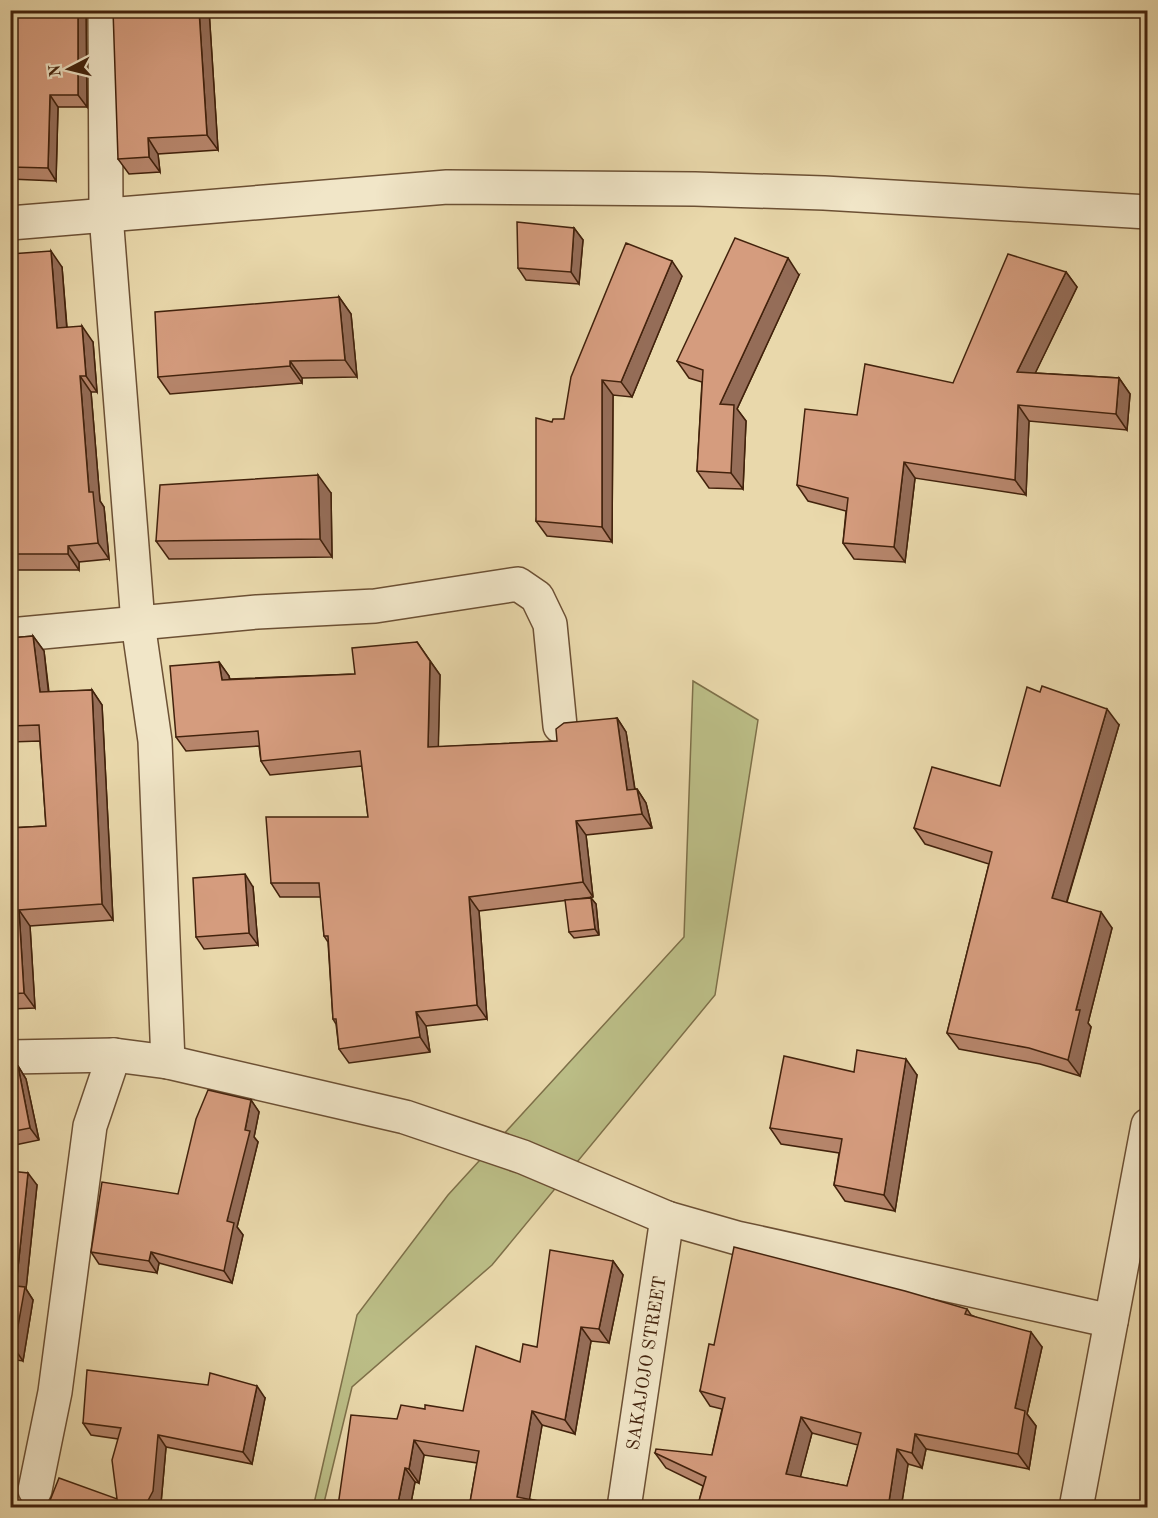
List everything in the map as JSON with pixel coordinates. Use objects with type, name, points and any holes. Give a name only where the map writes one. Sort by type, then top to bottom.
[{"type":"street","points":[[105,10],[106,215],[138,623],[154,741],[168,1062]]},
{"type":"street","points":[[10,223],[447,187],[812,192],[1148,212]]},
{"type":"street","points":[[10,635],[257,612],[375,606],[518,584],[537,597],[550,624],[560,726]]},
{"type":"street","points":[[35,1490],[55,1392],[90,1126],[114,1055]]},
{"type":"street","points":[[10,1057],[114,1055],[168,1062],[405,1117],[523,1157],[667,1218],[737,1238],[1111,1321]]},
{"type":"street","points":[[1076,1508],[1148,1125]]},
{"type":"street","name":"SAKAJOJO STREET","points":[[624,1508],[667,1218]]},
{"type":"green space","points":[[693,681],[758,720],[715,995],[492,1265],[352,1387],[323,1507],[313,1508],[357,1315],[448,1195],[684,937]]},
{"type":"building","points":[[10,10],[78,10],[78,95],[50,95],[48,168],[10,167]]},
{"type":"building","points":[[113,10],[199,10],[207,135],[148,138],[149,157],[118,159]]},
{"type":"building","points":[[517,222],[574,228],[571,272],[518,268]]},
{"type":"building","points":[[735,238],[788,258],[720,404],[734,405],[731,473],[697,471],[703,370],[677,361]]},
{"type":"building","points":[[626,243],[672,261],[621,382],[602,380],[602,527],[536,521],[536,418],[552,422],[553,419],[564,419],[571,377]]},
{"type":"building","points":[[51,251],[57,328],[82,326],[86,376],[80,376],[89,492],[93,492],[98,543],[68,546],[68,554],[10,554],[10,455],[14,455],[10,411],[10,254]]},
{"type":"building","points":[[1008,254],[1066,272],[1017,372],[1119,378],[1116,414],[1018,405],[1015,480],[904,462],[894,547],[843,543],[848,498],[797,485],[805,409],[857,415],[865,364],[953,383]]},
{"type":"building","points":[[339,297],[345,360],[290,361],[290,366],[158,377],[155,312]]},
{"type":"building","points":[[318,475],[320,539],[156,541],[160,485]]},
{"type":"building","points":[[33,636],[40,692],[92,690],[102,904],[19,910],[24,993],[10,994],[10,828],[46,826],[39,725],[10,726],[10,638]]},
{"type":"building","points":[[417,642],[430,661],[428,747],[557,741],[556,729],[564,723],[617,718],[627,790],[637,789],[642,814],[576,821],[583,882],[469,897],[477,1005],[416,1012],[420,1037],[339,1049],[336,1019],[333,1019],[328,936],[324,936],[319,883],[271,883],[266,817],[368,817],[360,751],[261,761],[258,731],[176,737],[170,666],[219,662],[222,680],[355,674],[352,648]]},
{"type":"building","points":[[1042,686],[1107,709],[1052,898],[1101,912],[1076,1010],[1080,1010],[1068,1060],[1029,1048],[947,1033],[992,852],[914,828],[932,767],[1000,786],[1027,687],[1040,692]]},
{"type":"building","points":[[245,874],[249,933],[196,937],[193,878]]},
{"type":"building","points":[[591,898],[595,929],[569,932],[565,900]]},
{"type":"building","points":[[857,1050],[906,1059],[884,1195],[834,1185],[842,1139],[770,1128],[784,1056],[854,1072]]},
{"type":"building","points":[[18,1066],[30,1128],[10,1132],[10,1068]]},
{"type":"building","points":[[208,1090],[251,1100],[245,1130],[250,1131],[227,1221],[234,1223],[224,1271],[151,1252],[149,1261],[91,1252],[102,1182],[178,1194],[196,1119]]},
{"type":"building","points":[[10,1171],[28,1173],[16,1286],[25,1287],[14,1348],[10,1348]]},
{"type":"building","points":[[734,1247],[967,1309],[965,1314],[1031,1332],[1015,1408],[1025,1411],[1018,1454],[915,1434],[912,1453],[897,1449],[888,1508],[726,1508],[699,1501],[706,1477],[655,1453],[656,1449],[712,1455],[725,1398],[700,1391],[709,1344],[714,1345]],"holes":[[[801,1417],[861,1433],[847,1486],[786,1474]]]},
{"type":"building","points":[[550,1250],[613,1261],[599,1329],[581,1327],[565,1420],[532,1411],[517,1497],[553,1504],[553,1508],[469,1508],[479,1451],[414,1440],[409,1469],[405,1468],[397,1508],[338,1506],[351,1415],[397,1419],[401,1405],[425,1409],[425,1405],[463,1411],[476,1346],[520,1362],[523,1344],[537,1347]]},
{"type":"building","points":[[87,1370],[208,1385],[210,1373],[257,1386],[243,1452],[158,1435],[153,1491],[144,1508],[47,1508],[59,1478],[117,1499],[112,1460],[121,1428],[83,1423]]}]
